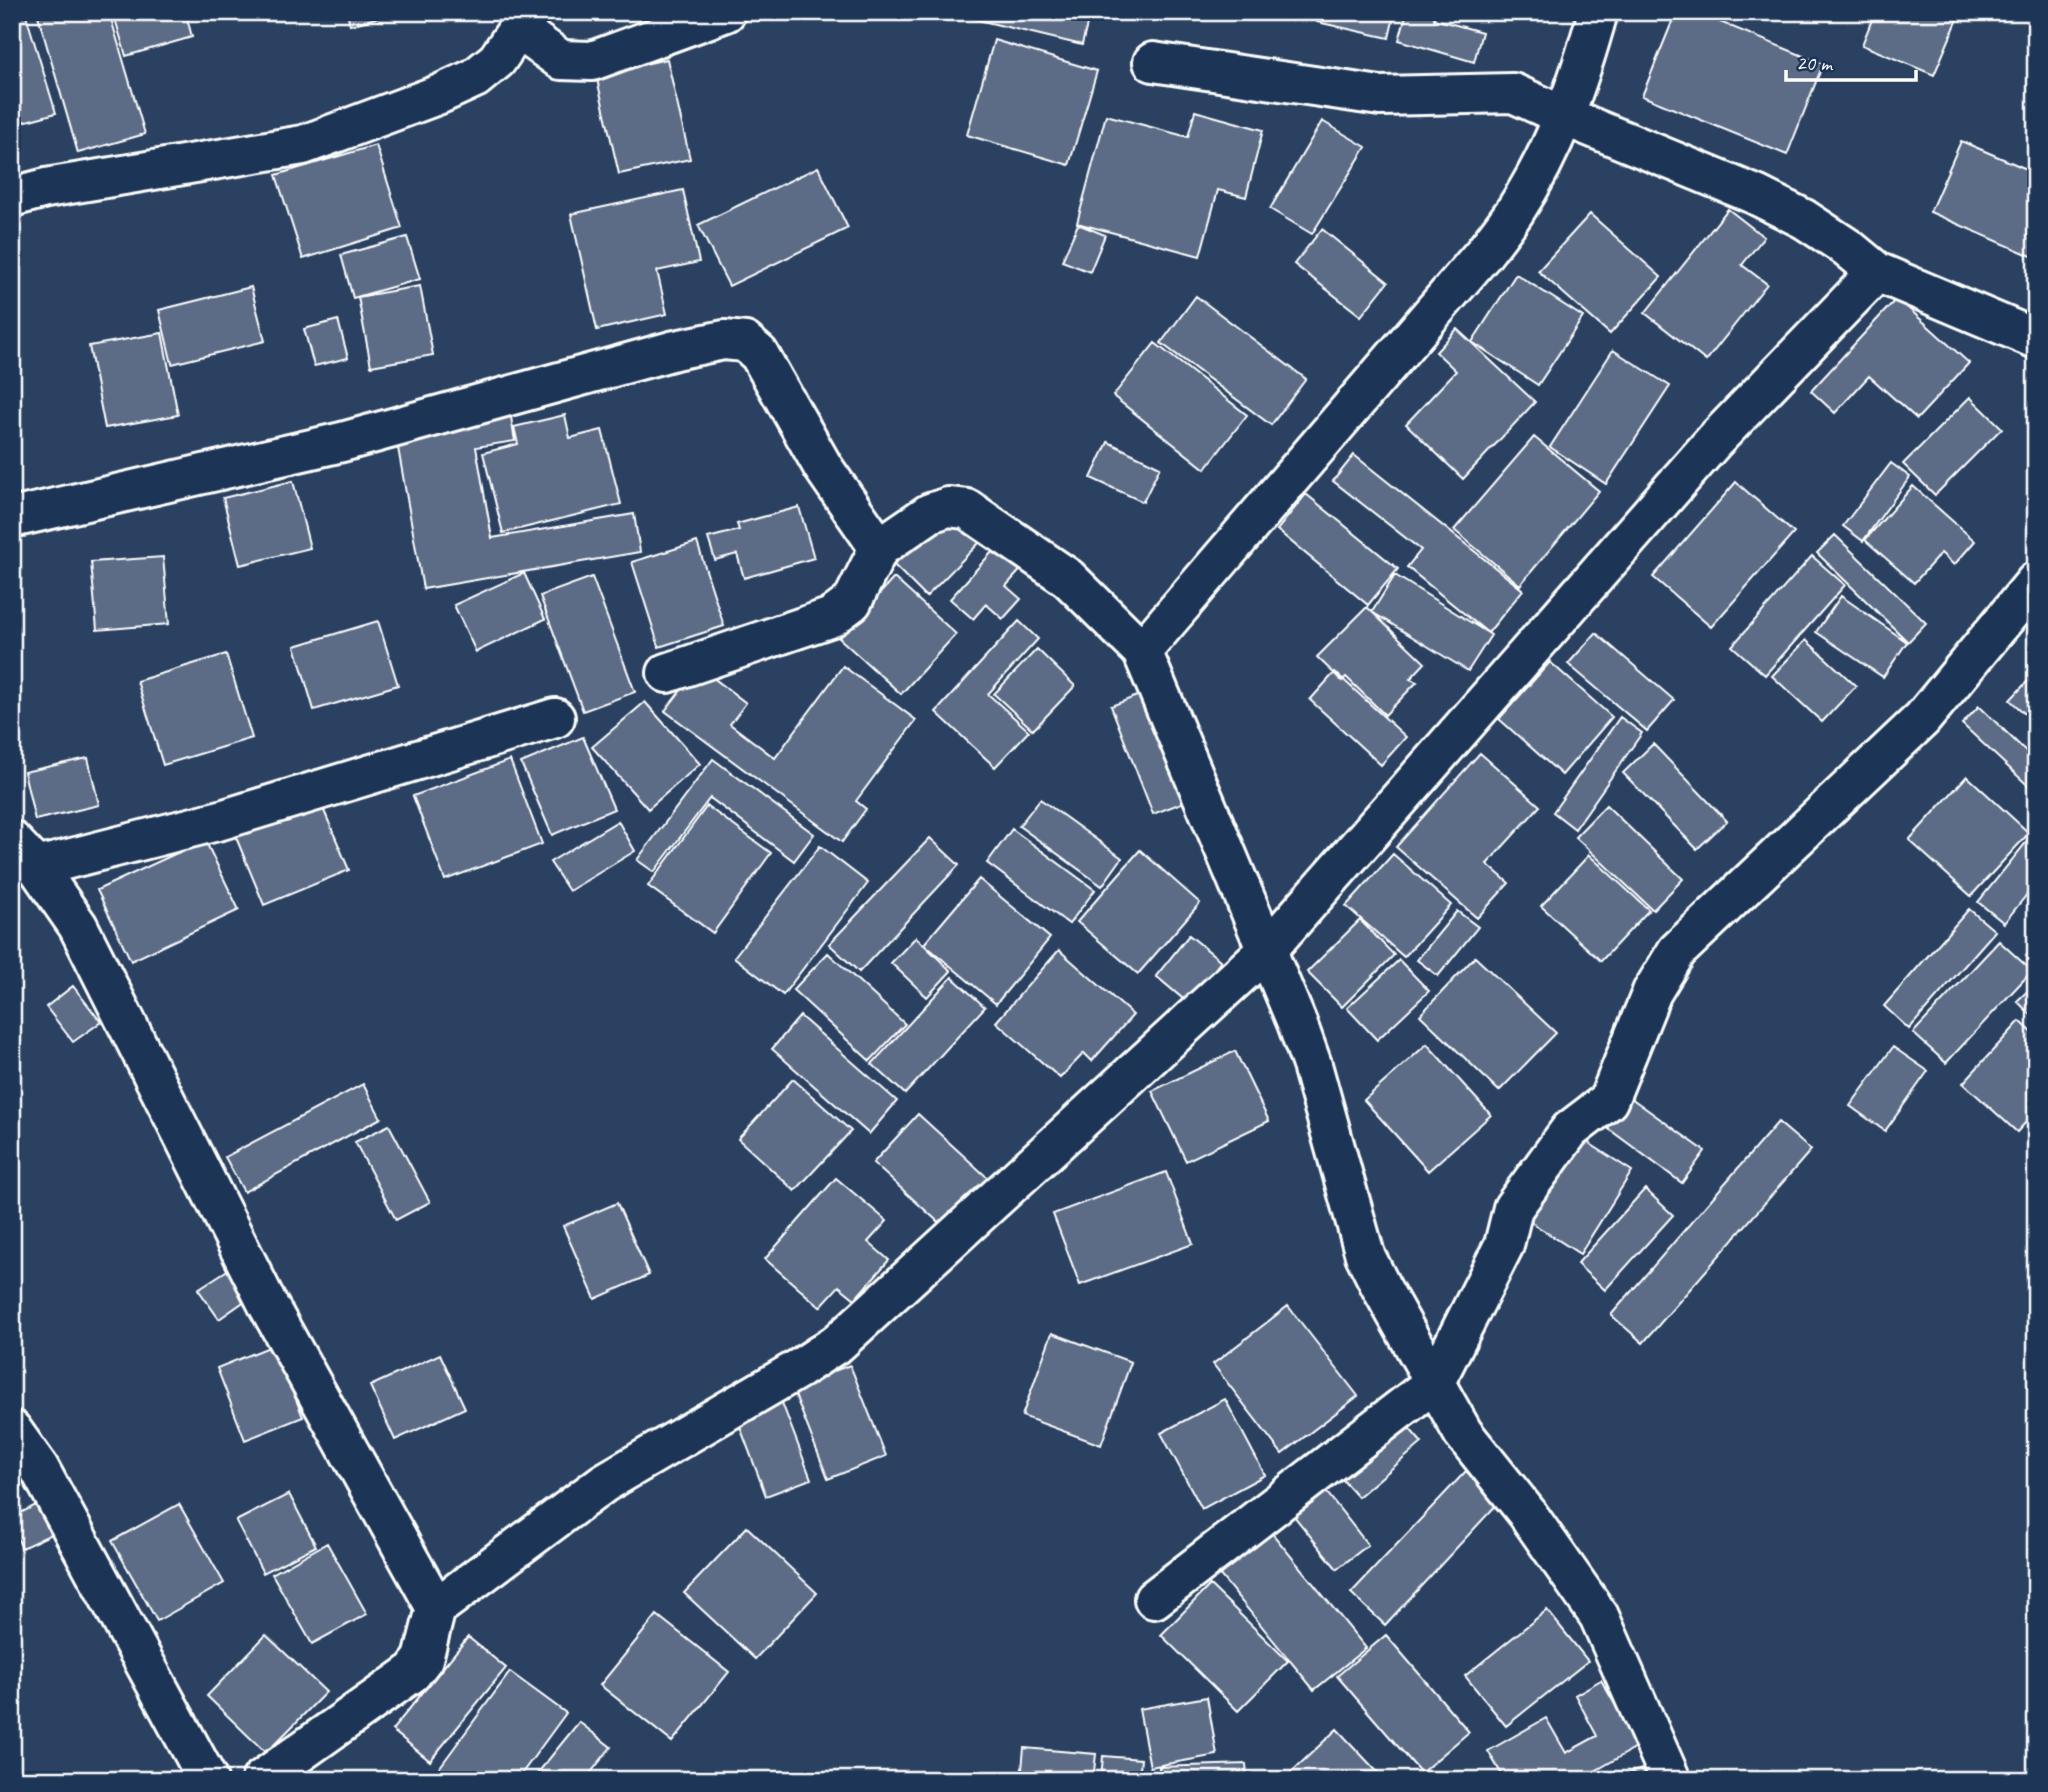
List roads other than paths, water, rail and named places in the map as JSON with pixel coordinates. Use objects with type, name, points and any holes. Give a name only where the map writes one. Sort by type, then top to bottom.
[{"type":"street","points":[[12,197],[46,188],[303,145],[440,94],[475,78],[498,60],[521,21],[561,60],[592,61],[726,12]]},
{"type":"street","points":[[1142,651],[1483,254],[1515,210],[1538,171],[1564,116],[1585,62],[1598,12]]},
{"type":"street","points":[[1153,62],[1380,96],[1513,93],[1756,195],[1804,219],[1848,248],[1877,272],[2036,339]]},
{"type":"street","points":[[261,1780],[412,1673],[423,1659],[436,1608],[604,1483],[838,1343],[1267,950],[1706,450],[1877,272]]},
{"type":"street","points":[[12,518],[342,442],[675,350],[724,340],[745,342],[759,354],[823,467],[879,548]]},
{"type":"street","points":[[667,673],[832,617],[852,602],[879,548],[929,513],[948,506],[967,509],[1068,578],[1142,651],[1312,1065],[1365,1255],[1463,1433],[1527,1513],[1599,1616],[1671,1780]]},
{"type":"street","points":[[1154,1599],[1434,1382],[1504,1245],[1513,1208],[1570,1130],[1608,1101],[1652,992],[1676,951],[1922,719],[2036,581]]},
{"type":"street","points":[[436,1608],[267,1303],[78,926],[25,854],[221,820],[555,718]]},
{"type":"street","points":[[12,1430],[38,1468],[208,1780]]}]
